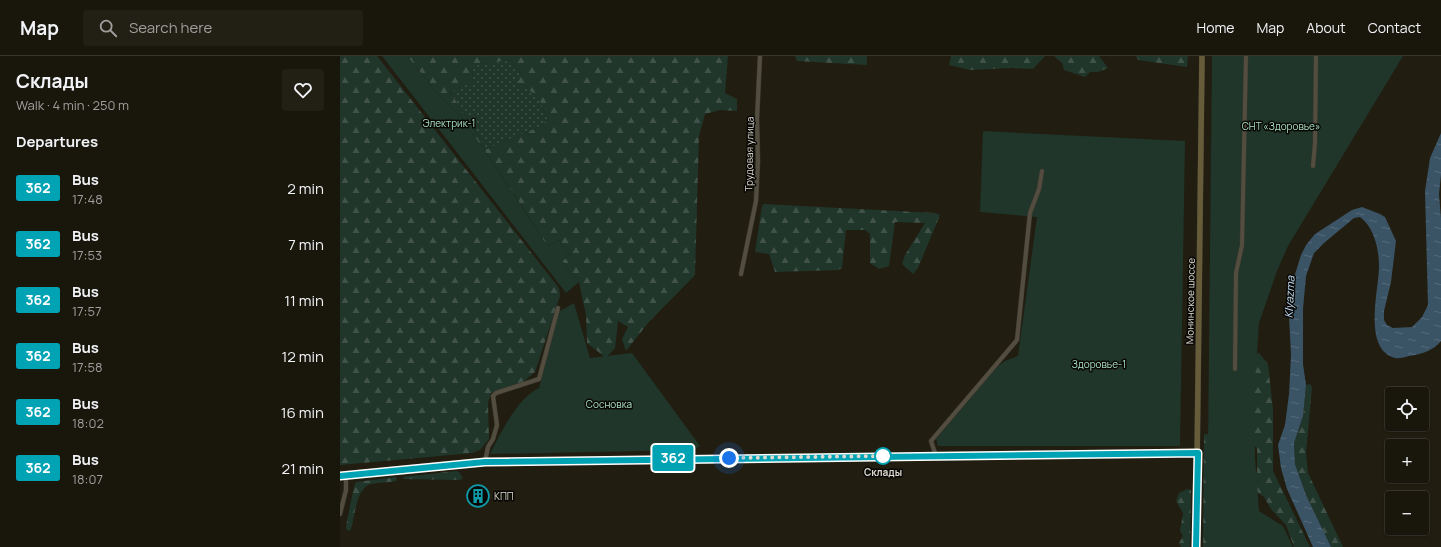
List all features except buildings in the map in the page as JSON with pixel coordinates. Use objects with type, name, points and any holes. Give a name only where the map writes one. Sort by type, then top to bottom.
[{"type":"main road","name":"Монинское шоссе","points":[[1196,547],[1202,56]]},
{"type":"main road","points":[[343,475],[485,462],[1198,453]]},
{"type":"street","name":"Трудовая улица","points":[[741,274],[756,201],[758,161],[757,119],[760,56]]},
{"type":"street","points":[[1234,370],[1236,273],[1242,246],[1246,56]]},
{"type":"street","points":[[1313,166],[1315,143],[1316,56]]},
{"type":"street","points":[[936,456],[931,441],[1017,340],[1030,213],[1039,189],[1042,171]]},
{"type":"street","points":[[485,462],[488,447],[493,439],[497,425],[492,396],[496,393],[516,388],[539,379],[558,308]]},
{"type":"street","points":[[340,514],[346,490],[343,475]]},
{"type":"green space","points":[[340,56],[377,56],[559,288],[560,296],[535,372],[523,382],[491,393],[488,403],[489,439],[480,450],[472,453],[340,465]]},
{"type":"green space","name":"Электрик-1","points":[[382,56],[407,56],[444,101],[457,112],[464,121],[544,241],[549,246],[559,240],[570,255],[562,261],[579,282],[566,293]]},
{"type":"green space","points":[[407,56],[728,56],[725,93],[737,99],[737,111],[720,110],[705,114],[699,136],[695,275],[648,323],[626,351],[622,339],[628,327],[618,321],[615,348],[606,358],[587,343],[586,315],[579,282],[562,261],[570,255],[559,240],[549,246],[544,241],[464,121],[449,104],[444,101]],"holes":[[[510,60],[521,74],[517,85],[534,94],[543,107],[548,119],[541,126],[487,149],[450,92],[473,81],[472,70],[479,64]]]},
{"type":"green space","points":[[795,56],[867,56],[867,65],[797,61]]},
{"type":"green space","points":[[951,56],[1045,56],[1033,69],[1012,68],[970,70],[949,65]]},
{"type":"green space","points":[[1054,56],[1099,56],[1108,68],[1098,72],[1090,72],[1085,77],[1064,70],[1062,63]]},
{"type":"green space","points":[[1136,56],[1188,56],[1187,67],[1138,60]]},
{"type":"green space","name":"СНТ «Здоровье»","points":[[1212,56],[1403,56],[1288,246],[1277,271],[1259,323],[1254,395],[1255,458],[1259,511],[1283,526],[1293,547],[1207,547]]},
{"type":"green space","points":[[510,60],[521,74],[525,87],[538,96],[548,119],[541,126],[487,149],[450,92],[473,81],[472,70],[479,64]]},
{"type":"green space","name":"Здоровье-1","points":[[983,131],[1185,141],[1180,446],[938,446],[936,439],[996,368],[1005,361],[1018,356],[1037,217],[980,212]]},
{"type":"green space","points":[[764,204],[935,213],[940,215],[918,268],[913,274],[902,264],[905,255],[925,223],[895,222],[889,266],[879,269],[870,263],[870,234],[865,230],[846,230],[842,268],[838,270],[775,272],[769,254],[755,252],[762,206]]},
{"type":"green space","name":"Сосновка","points":[[574,303],[590,358],[632,353],[700,446],[693,450],[490,454],[510,417],[524,399],[539,388],[558,312]]},
{"type":"green space","points":[[1259,353],[1268,364],[1273,410],[1273,471],[1310,547],[1294,547],[1286,525],[1271,509],[1264,497],[1227,471],[1211,547],[1203,547],[1204,434],[1218,435],[1226,460],[1257,473],[1257,448],[1247,438],[1248,356]]},
{"type":"green space","points":[[1310,384],[1312,387],[1306,453],[1308,473],[1343,547],[1331,547],[1306,495],[1295,464],[1294,443],[1303,416],[1306,385]]},
{"type":"green space","points":[[456,471],[459,472],[463,478],[460,480],[404,479],[403,477]]},
{"type":"green space","points":[[396,477],[396,481],[374,483],[362,491],[357,503],[351,529],[349,531],[346,529],[356,482]]},
{"type":"green space","points":[[1187,489],[1191,490],[1190,547],[1181,547],[1179,543],[1183,536],[1180,531],[1183,513],[1176,501],[1179,493]]},
{"type":"water","name":"Klyazma","points":[[1441,133],[1441,175],[1439,194],[1441,218],[1441,341],[1431,350],[1402,358],[1395,358],[1385,352],[1379,343],[1375,331],[1375,303],[1379,266],[1377,246],[1369,226],[1360,217],[1354,218],[1314,253],[1306,276],[1303,309],[1303,364],[1306,385],[1303,416],[1294,443],[1295,464],[1306,495],[1331,547],[1313,547],[1287,489],[1281,468],[1278,445],[1285,425],[1289,394],[1291,355],[1288,297],[1301,255],[1306,245],[1315,234],[1352,210],[1362,207],[1385,217],[1396,241],[1391,282],[1384,311],[1384,320],[1387,325],[1393,328],[1412,327],[1422,317],[1428,305],[1425,191],[1430,158]]},
{"type":"bus line","name":"362","points":[[340,476],[379,471],[485,462],[899,455],[936,456],[1198,453],[1196,547]]},
{"type":"place","name":"Склады","points":[[883,456]]},
{"type":"place","name":"КПП","points":[[478,496]]},
{"type":"route","points":[[729,458],[883,456]]}]
